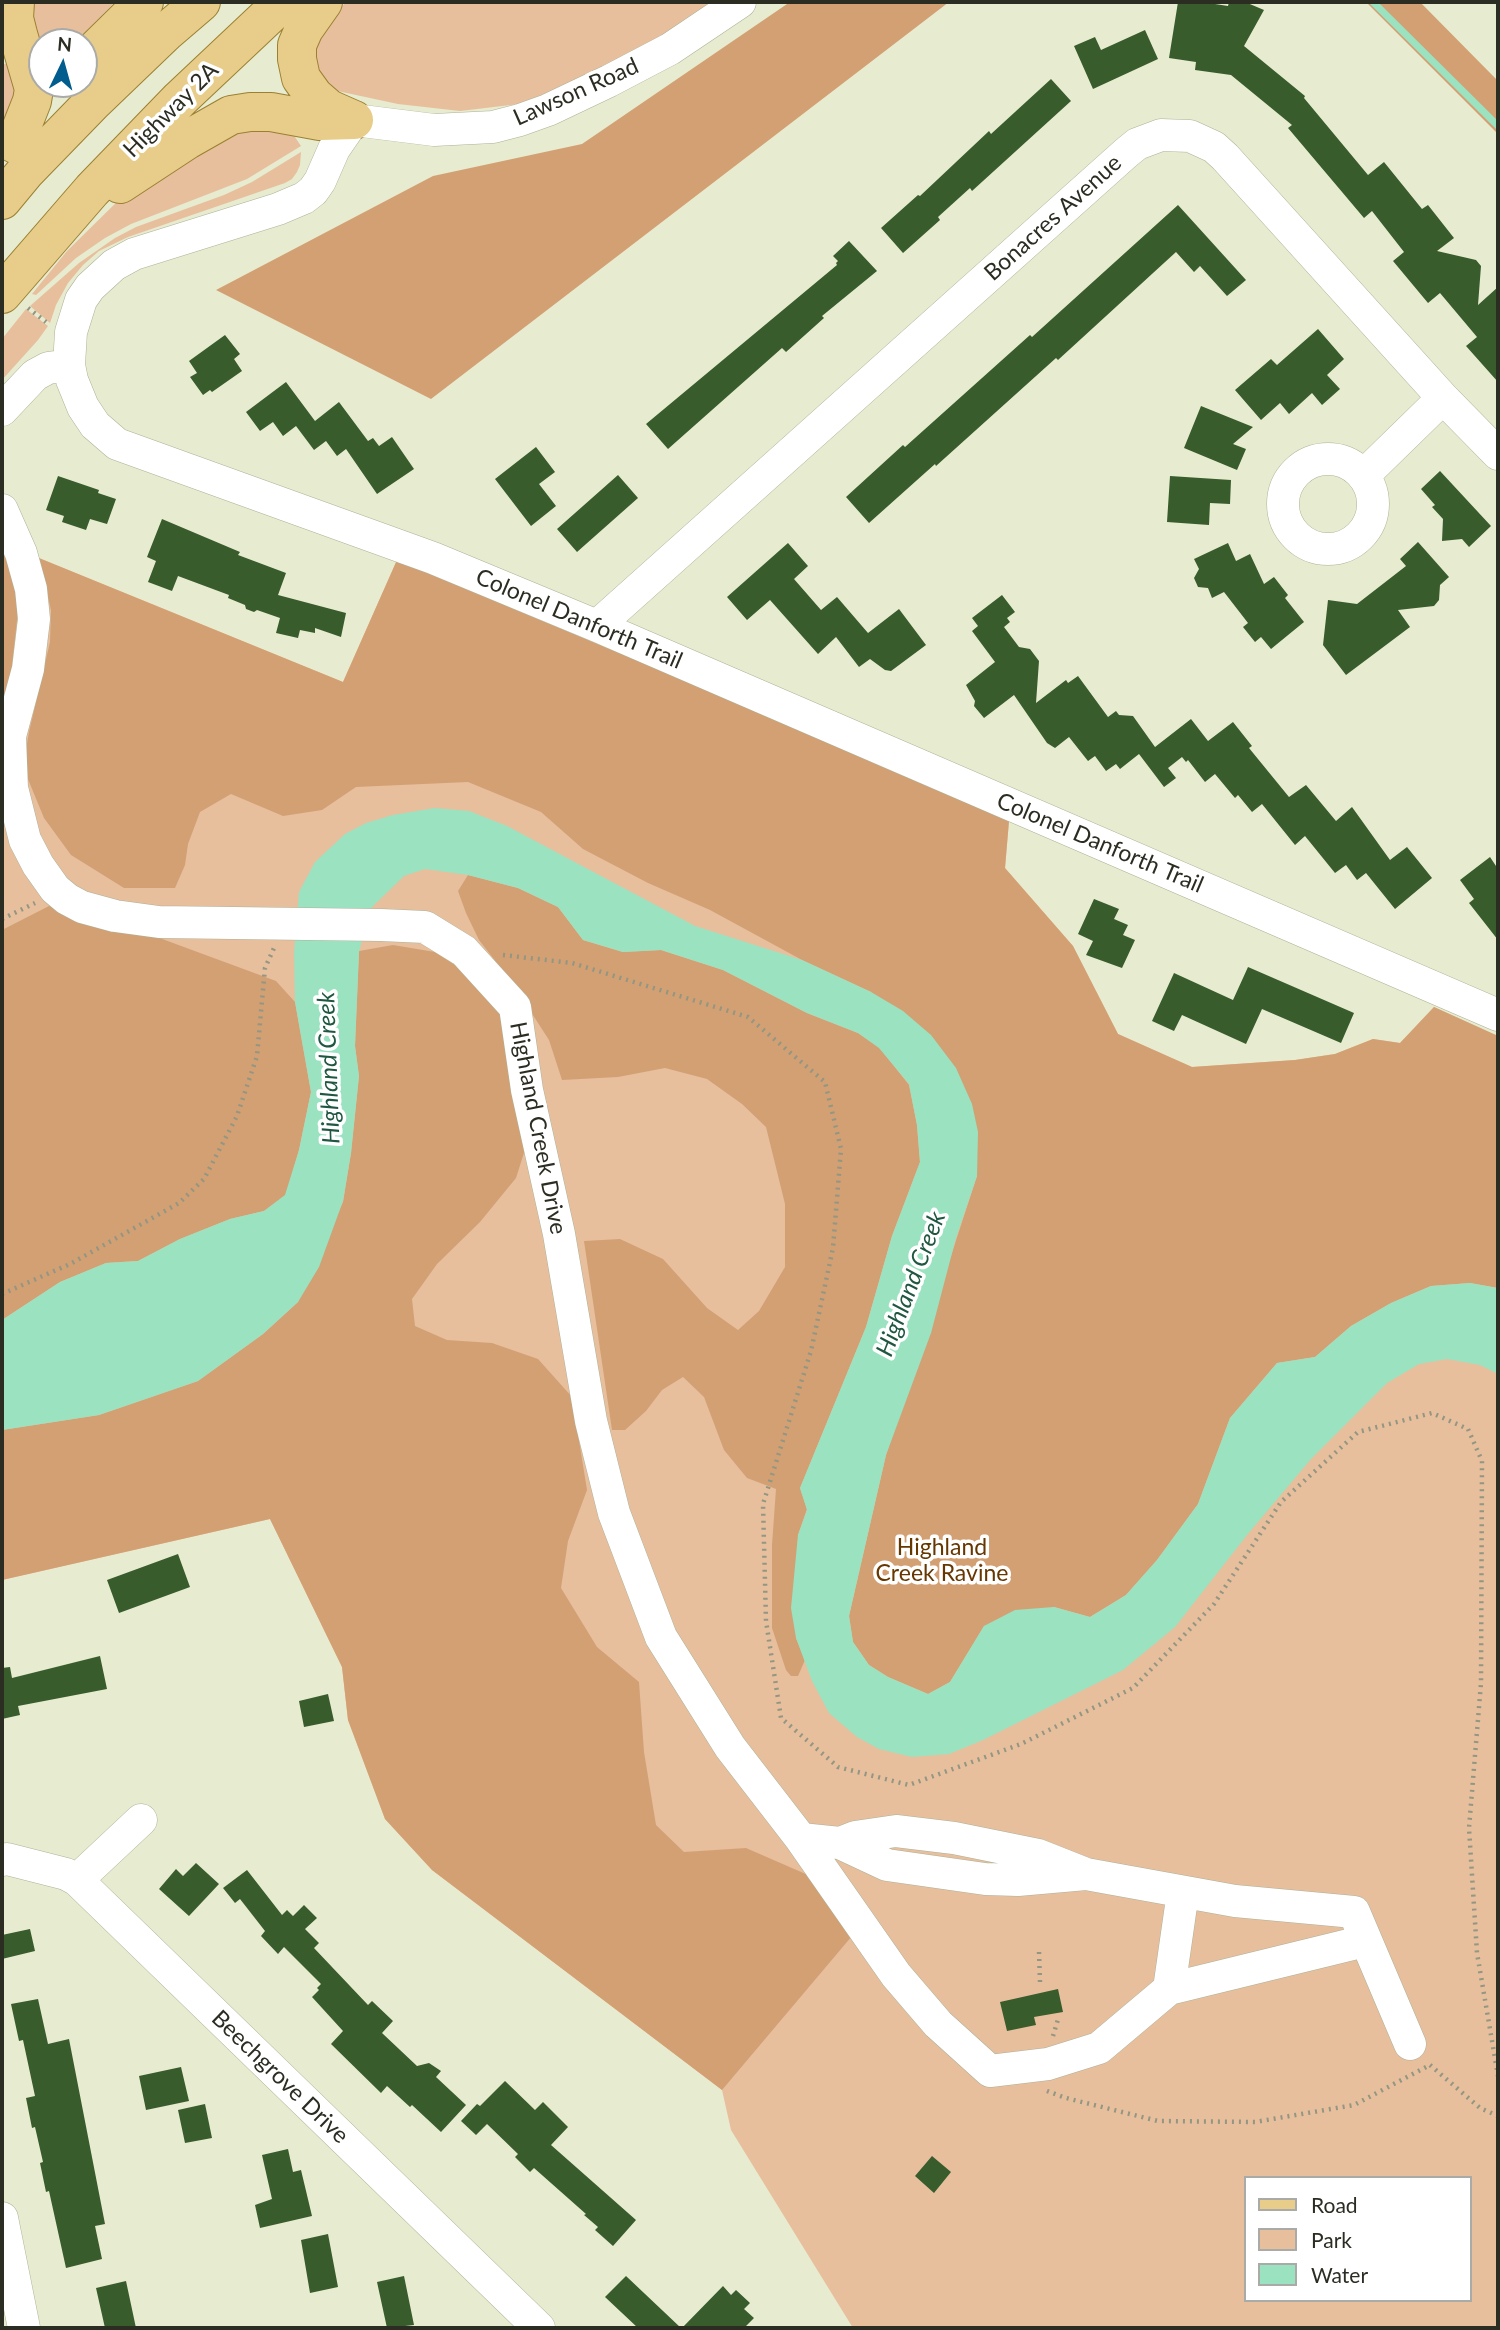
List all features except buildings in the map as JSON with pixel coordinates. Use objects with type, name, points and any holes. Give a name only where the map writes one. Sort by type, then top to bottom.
[{"type":"main road","points":[[8,151],[32,101],[34,89],[14,18],[15,2]]},
{"type":"main road","points":[[98,47],[144,2]]},
{"type":"main road","points":[[2,200],[26,171],[93,102],[201,2]]},
{"type":"main road","name":"Highway 2A","points":[[64,224],[92,190],[180,99],[283,2]]},
{"type":"main road","points":[[324,2],[304,29],[297,45],[301,78],[314,96],[329,108],[354,120]]},
{"type":"main road","points":[[8,151],[52,98]]},
{"type":"main road","points":[[2,294],[64,224],[187,139],[231,115],[271,112],[320,121],[354,120]]},
{"type":"street","name":"Lawson Road","points":[[354,120],[434,130],[493,127],[520,120],[548,110],[670,49],[740,2]]},
{"type":"street","name":"Colonel Danforth Trail","points":[[354,120],[334,149],[320,181],[304,198],[278,209],[134,254],[100,275],[81,300],[71,332],[69,365],[72,380],[83,407],[95,425],[117,444],[433,558],[597,626],[1498,1015]]},
{"type":"street","name":"Bonacres Avenue","points":[[597,626],[1115,163],[1137,144],[1161,135],[1190,136],[1214,147],[1225,157],[1443,398],[1498,454]]},
{"type":"street","points":[[2,410],[35,375],[48,368],[69,365]]},
{"type":"street","points":[[1363,476],[1443,398]]},
{"type":"street","name":"Highland Creek Drive","points":[[2,510],[21,553],[31,589],[34,619],[28,669],[10,736],[12,788],[25,840],[55,889],[82,906],[115,916],[159,922],[425,927],[464,951],[515,1007],[527,1090],[559,1234],[591,1421],[614,1513],[661,1637],[730,1747],[802,1839],[896,1975],[938,2024],[990,2071],[1048,2064],[1099,2048],[1169,1989]]},
{"type":"street","points":[[77,1880],[141,1820]]},
{"type":"street","points":[[802,1839],[840,1843],[887,1866],[985,1879],[1018,1880],[1086,1874],[1235,1902],[1354,1912],[1365,1941],[1420,2054]]},
{"type":"street","name":"Beechgrove Drive","points":[[2,1860],[66,1874],[77,1880],[539,2328]]},
{"type":"street","points":[[1183,1892],[1169,1989],[1365,1941]]},
{"type":"street","points":[[2,2218],[24,2328]]},
{"type":"path","points":[[2,919],[37,902],[55,889]]},
{"type":"path","points":[[2,1294],[70,1264],[179,1203],[204,1179],[237,1115],[257,1056],[265,968],[285,925]]},
{"type":"path","points":[[464,951],[572,964],[748,1017],[825,1082],[841,1149],[833,1248],[811,1351],[763,1504],[766,1621],[781,1717],[838,1767],[909,1785],[1021,1744],[1133,1688],[1214,1604],[1281,1502],[1358,1432],[1433,1413],[1468,1429],[1482,1461],[1481,1684],[1469,1828],[1477,1953],[1498,2076]]},
{"type":"path","points":[[1039,1952],[1040,1982]]},
{"type":"path","points":[[1041,2089],[1066,2098],[1158,2120],[1255,2122],[1354,2105],[1420,2054],[1480,2108],[1498,2116]]},
{"type":"green space","points":[[23,2],[115,2],[90,28],[30,28]]},
{"type":"green space","points":[[346,2],[716,2],[641,48],[570,86],[519,104],[460,111],[398,104],[328,89],[320,84],[310,40]]},
{"type":"green space","points":[[790,2],[949,2],[431,399],[216,290],[433,176],[582,144]]},
{"type":"green space","points":[[1366,2],[1420,2],[1498,81],[1498,134]]},
{"type":"green space","points":[[11,62],[23,80],[2,135],[2,65]]},
{"type":"green space","points":[[228,129],[291,131],[301,146],[247,179],[131,224],[105,238],[76,258],[36,295],[32,294],[67,251],[129,190]]},
{"type":"green space","points":[[301,152],[297,172],[285,183],[128,237],[99,251],[68,283],[50,323],[30,306],[79,263],[115,238],[136,227],[224,195],[252,182]]},
{"type":"green space","points":[[26,309],[48,326],[2,380],[2,339]]},
{"type":"green space","points":[[2,546],[17,586],[18,611],[9,694],[2,729]]},
{"type":"green space","name":"Highland Creek Ravine","points":[[34,556],[343,682],[397,560],[1009,821],[1005,868],[1073,946],[1118,1034],[1192,1067],[1295,1060],[1335,1054],[1373,1039],[1400,1043],[1434,1007],[1498,1036],[1498,2328],[853,2328],[731,2130],[722,2090],[432,1870],[385,1819],[348,1720],[342,1667],[270,1519],[2,1580],[2,559]]},
{"type":"green space","points":[[34,556],[343,682],[397,560],[734,701],[1009,821],[1005,868],[1073,946],[1118,1034],[1192,1067],[1295,1060],[1335,1054],[1373,1039],[1400,1043],[1434,1007],[1498,1036],[1498,1288],[1470,1283],[1431,1286],[1391,1303],[1351,1326],[1315,1357],[1277,1363],[1230,1418],[1198,1504],[1157,1560],[1126,1595],[1090,1617],[1054,1607],[984,1626],[950,1682],[928,1694],[888,1677],[869,1665],[853,1642],[849,1616],[886,1455],[977,1176],[871,992],[583,849],[541,812],[468,782],[356,787],[322,810],[283,816],[231,794],[200,812],[188,844],[185,865],[175,888],[124,888],[71,855],[44,818],[23,767],[50,642],[51,610],[43,577]]},
{"type":"green space","points":[[468,875],[518,888],[558,907],[583,940],[623,952],[661,950],[723,970],[807,1013],[858,1033],[879,1047],[909,1085],[917,1125],[920,1162],[892,1236],[866,1327],[800,1488],[807,1509],[798,1535],[796,1638],[805,1660],[798,1676],[791,1676],[786,1670],[772,1628],[772,1545],[776,1489],[747,1478],[724,1450],[704,1397],[683,1377],[662,1390],[646,1411],[625,1430],[612,1430],[584,1241],[620,1239],[663,1259],[707,1308],[738,1330],[759,1311],[785,1267],[785,1204],[766,1127],[742,1104],[707,1079],[665,1068],[618,1077],[562,1080],[549,1040],[511,981],[479,940],[466,913],[458,891]]},
{"type":"green space","points":[[49,906],[146,933],[276,981],[295,1002],[311,1092],[286,1195],[264,1211],[230,1219],[180,1239],[138,1261],[106,1263],[60,1282],[2,1320],[2,930]]},
{"type":"green space","points":[[393,945],[435,952],[472,976],[502,1006],[528,1140],[516,1178],[480,1222],[437,1264],[412,1299],[415,1326],[447,1340],[492,1343],[538,1359],[572,1397],[587,1490],[568,1541],[561,1588],[597,1647],[639,1682],[644,1752],[656,1825],[684,1852],[746,1848],[808,1875],[852,1936],[722,2090],[432,1870],[385,1819],[348,1720],[342,1667],[270,1519],[2,1580],[2,1430],[99,1415],[198,1381],[263,1334],[298,1302],[343,1202],[359,1076],[355,1046],[359,951]]},
{"type":"water","name":"Highland Creek","points":[[435,808],[469,811],[507,826],[695,926],[802,960],[871,992],[903,1011],[931,1035],[956,1068],[972,1104],[978,1132],[977,1176],[956,1238],[931,1333],[886,1455],[849,1616],[853,1642],[869,1665],[888,1677],[928,1694],[950,1682],[984,1626],[1015,1610],[1054,1607],[1090,1617],[1126,1595],[1157,1560],[1198,1504],[1230,1418],[1277,1363],[1315,1357],[1351,1326],[1391,1303],[1431,1286],[1470,1283],[1498,1288],[1498,1374],[1480,1365],[1447,1359],[1419,1364],[1387,1383],[1311,1459],[1175,1627],[1123,1670],[983,1740],[949,1754],[912,1757],[879,1749],[857,1737],[829,1713],[812,1681],[796,1638],[791,1608],[798,1535],[807,1510],[800,1488],[866,1327],[892,1236],[920,1162],[917,1125],[909,1084],[879,1048],[858,1033],[807,1013],[723,970],[661,950],[623,952],[583,940],[558,907],[518,888],[468,875],[425,869],[404,876],[370,909],[359,952],[355,1046],[359,1076],[343,1201],[319,1267],[298,1302],[263,1334],[198,1381],[99,1415],[2,1430],[2,1320],[60,1282],[106,1263],[138,1261],[180,1239],[230,1219],[264,1211],[285,1195],[299,1150],[311,1092],[295,1002],[294,953],[299,892],[315,862],[345,834],[366,823],[393,815]]},
{"type":"waterway","points":[[1373,2],[1498,126]]}]
